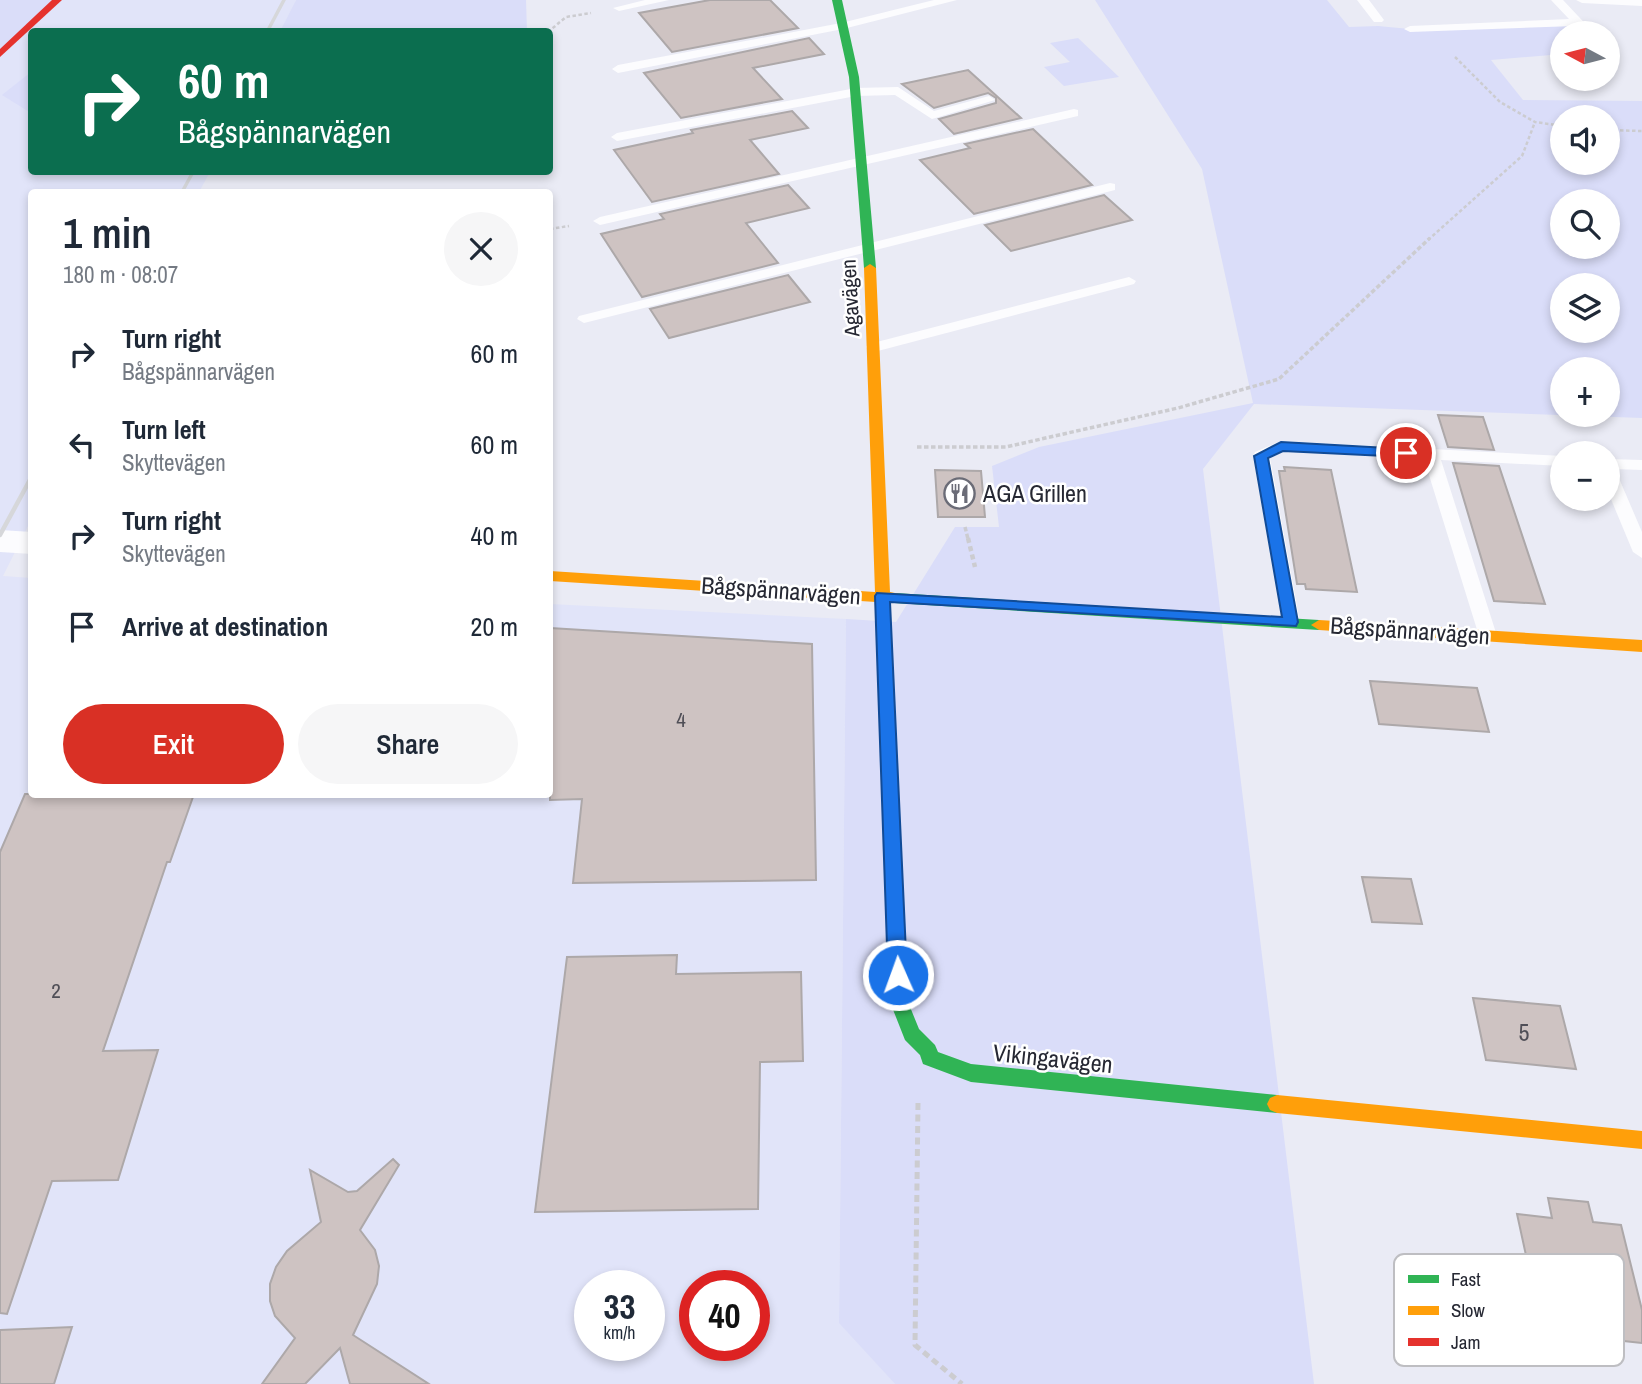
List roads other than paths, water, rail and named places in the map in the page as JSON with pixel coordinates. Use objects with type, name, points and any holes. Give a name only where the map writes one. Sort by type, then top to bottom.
[{"type":"street","points":[[0,54],[57,0]]},
{"type":"street","name":"Agavägen","points":[[837,0],[856,92],[869,248],[883,596]]},
{"type":"street","points":[[0,541],[28,543]]},
{"type":"street","name":"Bågspännarvägen","points":[[553,576],[1642,646]]},
{"type":"street","name":"Vikingavägen","points":[[883,596],[899,1002],[912,1034],[928,1051],[930,1058],[971,1073],[1642,1140]]},
{"type":"lane","points":[[619,8],[663,0]]},
{"type":"lane","points":[[618,69],[843,26],[895,11],[951,0]]},
{"type":"lane","points":[[1363,0],[1378,20]]},
{"type":"lane","points":[[1556,0],[1576,21]]},
{"type":"lane","points":[[1582,0],[1642,3]]},
{"type":"lane","points":[[1410,29],[1550,23]]},
{"type":"lane","points":[[617,138],[856,92],[898,91],[932,115],[989,100]]},
{"type":"lane","points":[[600,221],[1074,113]]},
{"type":"lane","points":[[584,319],[1110,187]]},
{"type":"lane","points":[[874,346],[1129,281]]},
{"type":"lane","points":[[1290,622],[1261,456],[1281,446],[1550,460]]},
{"type":"lane","points":[[1431,454],[1488,636]]},
{"type":"lane","points":[[1620,465],[1642,466]]},
{"type":"lane","points":[[1620,500],[1642,552]]},
{"type":"railway","points":[[269,28],[284,0]]},
{"type":"railway","points":[[184,189],[191,175]]},
{"type":"railway","points":[[0,535],[28,483]]},
{"type":"place","name":"AGA Grillen","points":[[960,493]]}]
